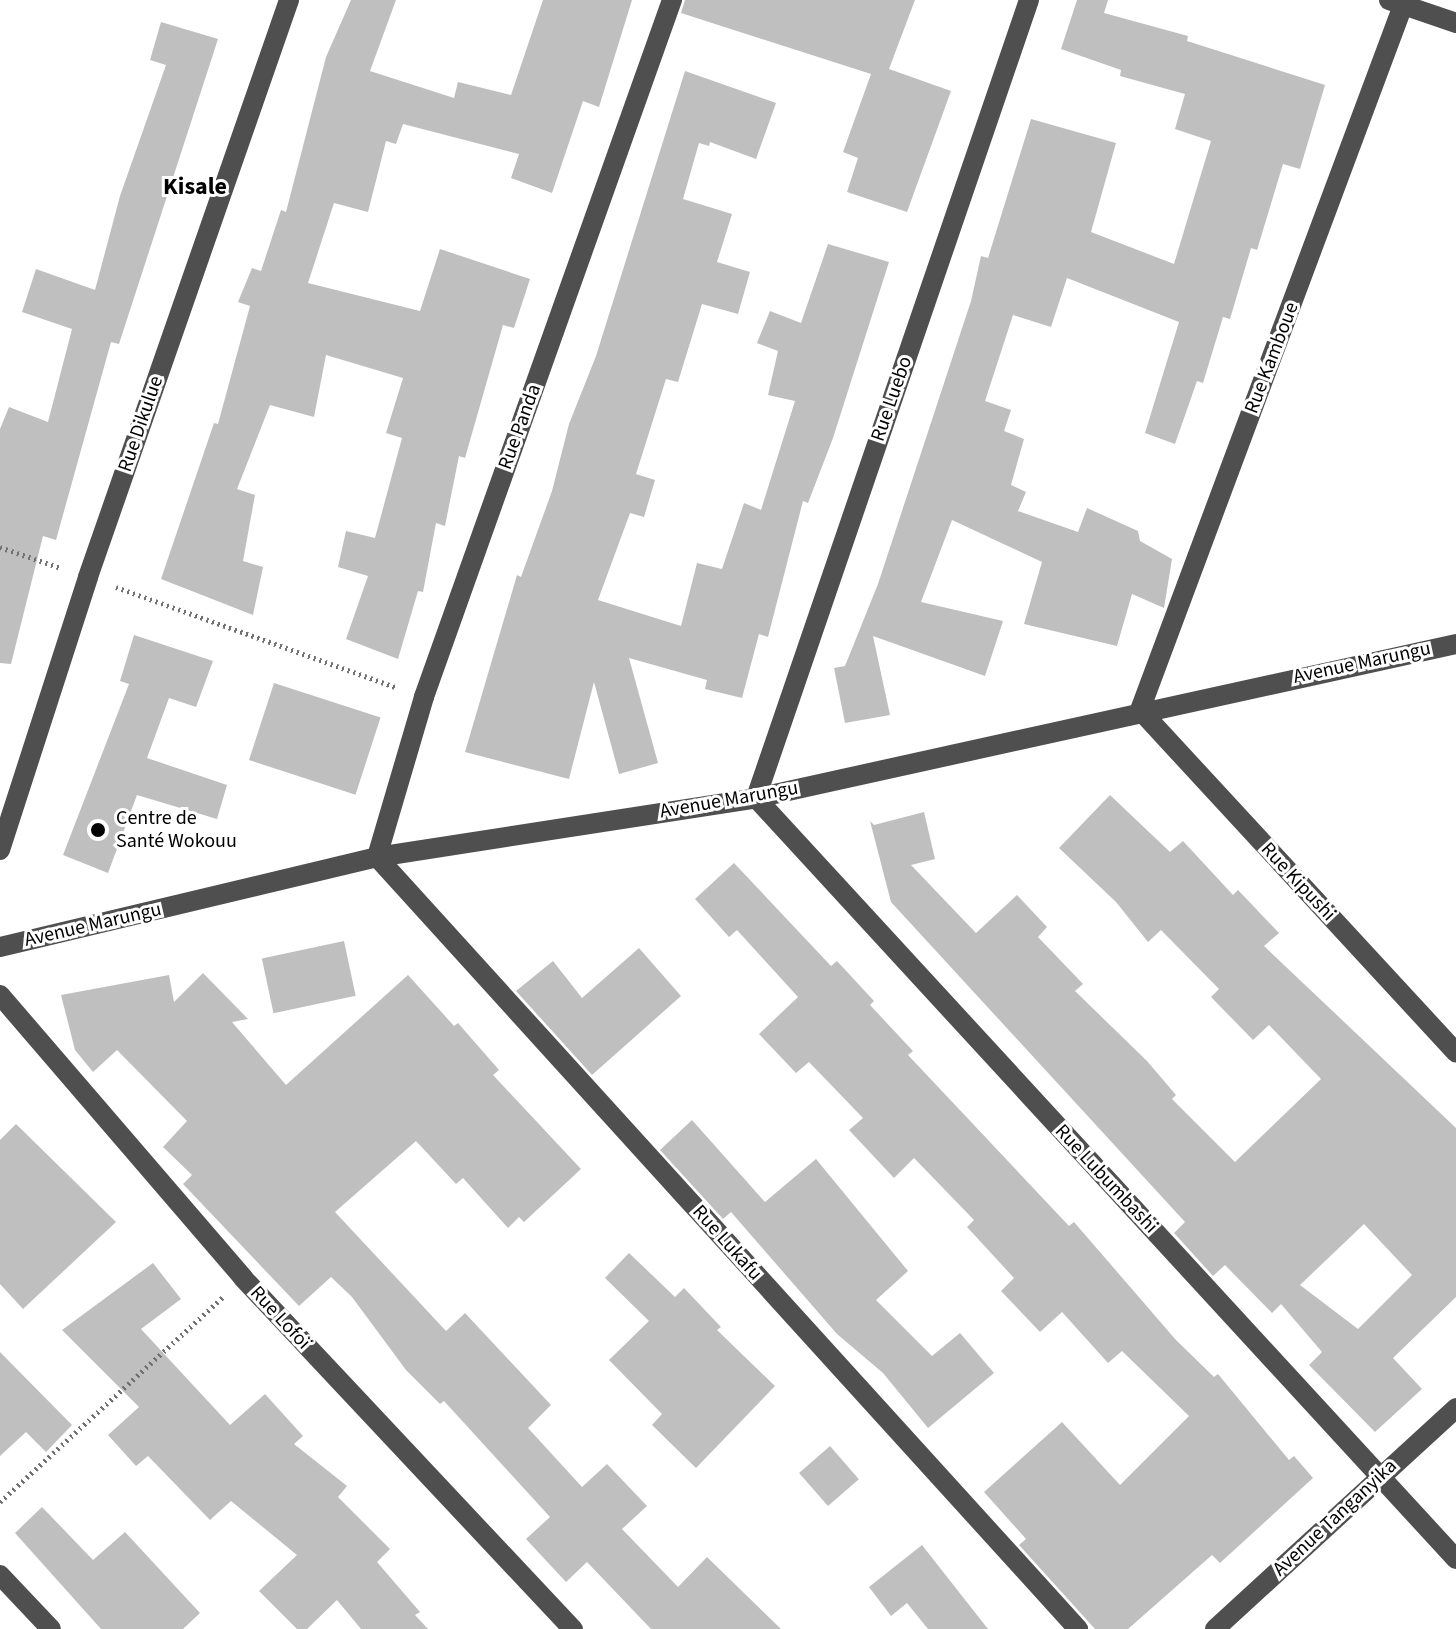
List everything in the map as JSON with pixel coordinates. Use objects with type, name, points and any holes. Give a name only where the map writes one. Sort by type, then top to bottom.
[{"type":"street","name":"Rue Dikulue","points":[[0,850],[88,577],[289,0]]},
{"type":"street","name":"Rue Panda","points":[[377,857],[424,697],[672,0]]},
{"type":"street","name":"Rue Luebo","points":[[756,798],[1029,0]]},
{"type":"street","points":[[1399,2],[1456,23]]},
{"type":"street","name":"Rue Kamboue","points":[[1140,710],[1399,2]]},
{"type":"street","name":"Avenue Marungu","points":[[0,947],[377,857],[756,798],[1140,710],[1456,644]]},
{"type":"street","name":"Rue Kipushi","points":[[1140,710],[1456,1053]]},
{"type":"street","name":"Rue Lubumbashi","points":[[756,798],[1456,1559]]},
{"type":"street","name":"Rue Lukafu","points":[[377,857],[1078,1629]]},
{"type":"street","name":"Rue Lofoï","points":[[0,995],[243,1278],[573,1629]]},
{"type":"street","name":"Avenue Tanganyika","points":[[1215,1629],[1456,1408]]},
{"type":"street","points":[[0,1575],[51,1629]]},
{"type":"path","points":[[0,547],[424,697]]},
{"type":"path","points":[[0,1502],[243,1278]]},
{"type":"building","points":[[351,0],[396,0],[370,71],[454,98],[458,82],[511,95],[543,0],[632,0],[599,107],[583,101],[552,193],[511,178],[519,154],[403,124],[396,144],[386,141],[368,212],[334,203],[308,283],[420,311],[440,249],[530,279],[514,328],[503,325],[465,458],[459,456],[445,526],[436,523],[423,592],[418,591],[398,659],[346,639],[368,576],[338,567],[346,531],[375,538],[402,438],[386,433],[403,378],[326,355],[314,417],[270,405],[237,489],[255,495],[243,561],[263,567],[253,615],[161,579],[214,423],[218,424],[250,306],[238,302],[252,268],[261,271],[281,210],[286,212],[326,57]]},
{"type":"building","points":[[685,0],[915,0],[889,69],[951,91],[907,212],[847,192],[858,158],[843,152],[871,74],[681,13]]},
{"type":"building","points":[[1077,0],[1108,0],[1104,13],[1188,36],[1187,41],[1325,85],[1300,169],[1283,164],[1257,250],[1251,248],[1230,319],[1223,317],[1203,383],[1197,381],[1175,444],[1145,433],[1179,322],[1067,278],[1051,327],[1013,315],[985,401],[1011,410],[1004,431],[1024,439],[1011,485],[1026,492],[1018,511],[1078,532],[1087,508],[1138,531],[1140,541],[1172,559],[1164,608],[1132,594],[1117,646],[1024,624],[1042,562],[952,520],[921,602],[1003,621],[985,676],[873,636],[890,715],[845,723],[834,668],[845,666],[878,584],[971,301],[981,256],[988,258],[1031,119],[1116,143],[1091,232],[1174,264],[1211,141],[1175,129],[1185,94],[1120,76],[1121,70],[1061,49]]},
{"type":"building","points":[[161,22],[218,39],[119,344],[111,342],[56,540],[43,536],[11,664],[0,663],[0,429],[9,407],[48,422],[72,329],[22,312],[36,269],[95,290],[120,196],[166,65],[150,60]]},
{"type":"building","points":[[685,71],[776,103],[756,159],[710,142],[709,146],[699,143],[683,199],[732,214],[717,262],[750,272],[738,314],[702,304],[678,382],[666,379],[636,474],[655,480],[644,517],[630,513],[598,600],[681,626],[697,563],[722,569],[744,503],[761,510],[795,401],[768,395],[778,351],[757,343],[770,311],[801,323],[828,244],[889,262],[833,438],[808,503],[803,501],[768,637],[759,634],[742,698],[705,689],[707,680],[629,658],[658,763],[619,774],[594,682],[569,779],[465,752],[517,575],[521,577],[552,491],[569,424],[596,356]]},
{"type":"building","points":[[134,635],[213,661],[196,707],[169,698],[147,758],[227,785],[217,819],[137,795],[108,873],[63,855],[129,684],[120,681]]},
{"type":"building","points":[[274,683],[381,718],[355,795],[249,760]]},
{"type":"building","points":[[1110,795],[1170,852],[1183,841],[1233,895],[1238,890],[1279,933],[1264,946],[1456,1128],[1456,1297],[1393,1358],[1422,1389],[1375,1432],[1309,1365],[1322,1352],[1281,1304],[1272,1313],[1225,1265],[1213,1276],[1174,1233],[1185,1222],[891,902],[870,821],[874,825],[924,812],[935,859],[911,865],[976,933],[1017,895],[1047,927],[1038,937],[1083,984],[1075,991],[1147,1061],[1176,1095],[1172,1099],[1235,1162],[1321,1079],[1269,1025],[1253,1040],[1211,997],[1219,989],[1161,930],[1148,942],[1116,902],[1059,848]],"holes":[[[1364,1224],[1412,1275],[1358,1329],[1300,1285]]]},
{"type":"building","points":[[734,863],[831,966],[837,961],[874,1001],[870,1005],[913,1051],[908,1055],[1069,1226],[1074,1222],[1176,1340],[1214,1377],[1218,1374],[1289,1460],[1294,1456],[1313,1478],[1220,1563],[1212,1555],[1128,1629],[1095,1629],[1019,1545],[1026,1539],[984,1492],[1062,1422],[1120,1485],[1189,1416],[1122,1351],[1108,1363],[1062,1312],[1040,1332],[1001,1291],[1014,1278],[967,1227],[974,1220],[914,1158],[894,1178],[849,1130],[863,1118],[809,1062],[796,1073],[759,1034],[798,997],[737,930],[729,937],[695,899]]},
{"type":"building","points":[[344,941],[356,996],[273,1013],[262,958]]},
{"type":"building","points":[[639,948],[681,996],[592,1075],[516,991],[553,961],[582,998]]},
{"type":"building","points":[[203,973],[248,1019],[232,1022],[286,1085],[408,975],[454,1026],[458,1023],[499,1070],[493,1075],[581,1169],[524,1222],[519,1217],[508,1228],[463,1178],[456,1184],[416,1141],[335,1212],[446,1331],[465,1313],[551,1405],[528,1428],[582,1487],[607,1464],[647,1506],[622,1529],[678,1587],[707,1557],[781,1629],[651,1629],[587,1562],[566,1582],[526,1539],[550,1517],[444,1401],[440,1404],[406,1370],[352,1297],[331,1277],[299,1306],[183,1184],[192,1175],[163,1147],[187,1121],[117,1050],[93,1072],[75,1050],[61,995],[169,975],[174,1002]]},
{"type":"building","points":[[692,1120],[765,1202],[816,1159],[908,1271],[876,1300],[932,1356],[960,1333],[994,1373],[928,1428],[883,1373],[837,1334],[731,1212],[723,1219],[660,1150]]},
{"type":"building","points":[[16,1124],[116,1222],[23,1309],[0,1284],[0,1140]]},
{"type":"building","points":[[629,1253],[675,1297],[684,1288],[721,1327],[717,1330],[775,1386],[696,1468],[652,1425],[662,1414],[609,1360],[649,1321],[605,1278]]},
{"type":"building","points":[[153,1263],[181,1299],[141,1329],[230,1425],[265,1394],[303,1436],[294,1444],[347,1486],[338,1497],[390,1549],[377,1562],[420,1612],[415,1615],[428,1629],[361,1629],[337,1600],[307,1629],[297,1629],[259,1591],[297,1555],[231,1501],[210,1520],[148,1456],[136,1466],[108,1435],[139,1407],[62,1330]]},
{"type":"building","points":[[0,1352],[72,1425],[46,1452],[26,1432],[0,1456]]},
{"type":"building","points":[[830,1446],[859,1479],[828,1506],[799,1473]]},
{"type":"building","points":[[42,1507],[93,1560],[125,1532],[200,1613],[183,1629],[101,1629],[15,1533]]},
{"type":"building","points":[[922,1545],[988,1629],[928,1629],[907,1603],[891,1616],[869,1587]]},
{"type":"place","name":"Centre de Santé Wokouu","points":[[98,830]]},
{"type":"district","name":"Kisale","points":[[195,187]]}]
